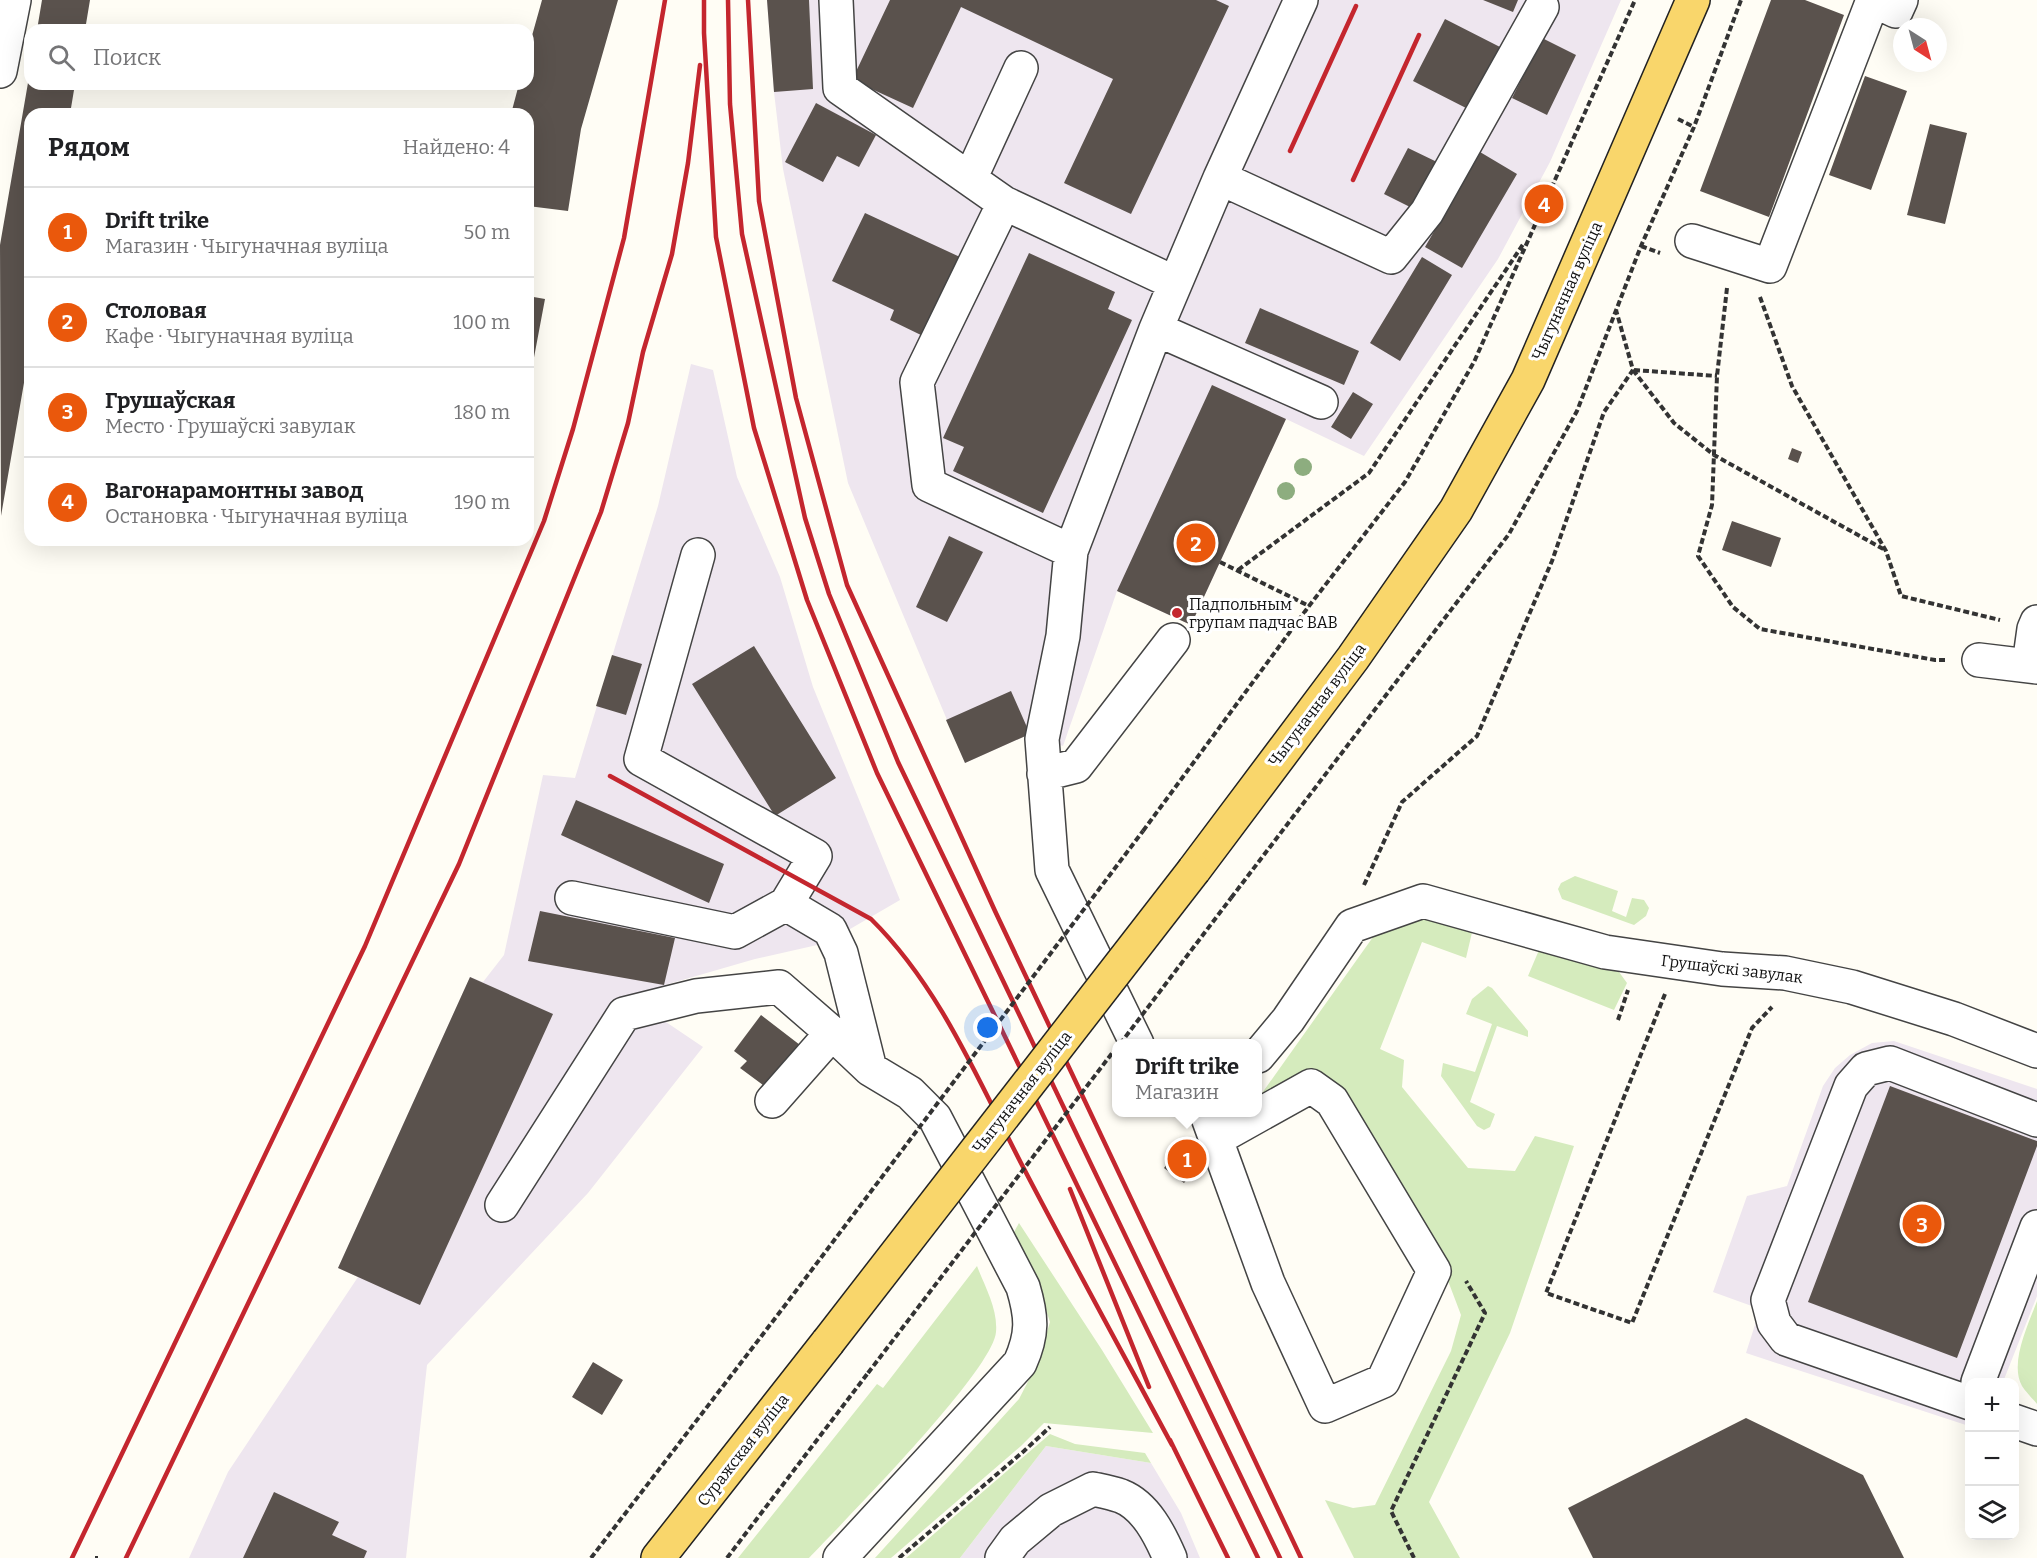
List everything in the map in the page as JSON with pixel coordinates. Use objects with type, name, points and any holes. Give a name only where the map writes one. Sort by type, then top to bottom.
[{"type":"main road","name":"Чыгуначная вуліца","points":[[828,1342],[1194,870],[1353,658],[1456,510],[1528,380],[1693,0]]},
{"type":"main road","name":"Суражская вуліца","points":[[658,1558],[828,1342]]},
{"type":"street","points":[[0,71],[14,0]]},
{"type":"street","points":[[836,0],[840,88],[1004,202],[1175,284]]},
{"type":"street","points":[[1135,1039],[1052,870],[1042,739],[1064,636],[1071,551],[1156,329],[1220,178],[1301,0]]},
{"type":"street","points":[[1692,241],[1770,266],[1873,0],[1896,11],[1901,0]]},
{"type":"street","points":[[1220,178],[1391,257],[1427,212],[1542,7]]},
{"type":"street","points":[[970,179],[1021,68]]},
{"type":"street","points":[[1004,202],[917,382],[928,485],[1071,551]]},
{"type":"street","points":[[1156,329],[1321,402]]},
{"type":"street","points":[[572,898],[735,932],[786,904],[815,856],[641,759],[698,555]]},
{"type":"street","points":[[1978,660],[2033,666],[2036,625]]},
{"type":"street","points":[[1044,774],[1076,766],[1173,640]]},
{"type":"street","name":"Грушаўскі завулак","points":[[1352,926],[1423,901],[1605,952],[1722,969],[1785,973],[1852,987],[1954,1019],[2037,1051]]},
{"type":"street","points":[[786,904],[830,930],[841,953],[870,1069]]},
{"type":"street","points":[[1262,1050],[1288,1020],[1352,926]]},
{"type":"street","points":[[502,1205],[624,1014],[696,996],[779,987],[870,1069],[910,1093],[935,1118],[1023,1287],[1031,1323],[1028,1346],[1020,1363],[989,1398],[840,1558]]},
{"type":"street","points":[[772,1101],[832,1033]]},
{"type":"street","points":[[1965,1401],[1786,1339],[1774,1323],[1768,1300],[1851,1086],[1866,1069],[1890,1063],[2037,1120]]},
{"type":"street","points":[[1234,1117],[1211,1126],[1268,1283],[1325,1406],[1383,1381],[1434,1271],[1332,1101],[1311,1086],[1262,1106]]},
{"type":"street","points":[[1980,1378],[2037,1227]]},
{"type":"street","points":[[2019,1423],[2037,1429]]},
{"type":"street","points":[[1002,1558],[1015,1540],[1051,1510],[1093,1489],[1123,1497],[1142,1511],[1160,1534],[1170,1558]]},
{"type":"path","points":[[591,1558],[783,1308],[1143,831],[1309,606],[1405,482],[1474,362],[1635,0]]},
{"type":"path","points":[[1238,570],[1369,473],[1531,233]]},
{"type":"path","points":[[1641,246],[1663,254]]},
{"type":"path","points":[[1728,278],[1717,376],[1712,506],[1698,556],[1732,607],[1760,629],[1935,660],[1978,660]]},
{"type":"path","points":[[1757,289],[1792,386],[1886,551],[1901,596],[2036,625]]},
{"type":"path","points":[[1616,309],[1633,370],[1674,423],[1714,455],[1886,551]]},
{"type":"path","points":[[1633,370],[1717,376]]},
{"type":"path","points":[[1352,926],[1359,896],[1402,802],[1477,736],[1552,561],[1604,412],[1633,370]]},
{"type":"path","points":[[1220,562],[1309,606]]},
{"type":"path","points":[[1124,1039],[1232,898]]},
{"type":"path","points":[[1675,997],[1665,994],[1546,1293],[1632,1323],[1752,1028],[1770,1010],[1785,973]]},
{"type":"path","points":[[1617,1020],[1632,981]]},
{"type":"path","points":[[727,1558],[1112,1053]]},
{"type":"path","points":[[899,1558],[1050,1426]]},
{"type":"shaded area","points":[[767,0],[1621,0],[1550,162],[1498,259],[1364,456],[1286,419],[1191,625],[1117,591],[1063,746],[1030,734],[965,763],[848,483],[783,169]]},
{"type":"shaded area","points":[[691,364],[713,370],[737,477],[780,577],[813,687],[900,900],[826,943],[755,959],[665,985],[666,1004],[663,1020],[703,1047],[588,1193],[427,1365],[406,1558],[189,1558],[228,1472],[358,1277],[338,1268],[470,977],[483,982],[504,955],[543,775],[575,778],[658,506]]},
{"type":"shaded area","points":[[1894,1041],[2037,1089],[2037,1296],[2005,1378],[1965,1378],[1965,1425],[1746,1353],[1760,1309],[1713,1292],[1747,1196],[1787,1186],[1823,1086],[1835,1068],[1850,1055],[1872,1043]]},
{"type":"shaded area","points":[[1046,1446],[1151,1463],[1181,1513],[1200,1558],[960,1558]]},
{"type":"green space","points":[[1575,876],[1618,891],[1612,911],[1626,917],[1632,898],[1644,900],[1649,908],[1646,916],[1634,925],[1562,899],[1558,889],[1561,883]]},
{"type":"green space","points":[[1403,917],[1474,924],[1466,958],[1422,942],[1380,1049],[1404,1060],[1402,1087],[1468,1168],[1515,1171],[1535,1136],[1574,1146],[1510,1333],[1429,1502],[1460,1558],[1354,1558],[1325,1500],[1353,1508],[1375,1505],[1451,1351],[1461,1315],[1442,1265],[1334,1102],[1262,1096],[1373,937]]},
{"type":"green space","points":[[1539,950],[1619,972],[1627,983],[1614,1010],[1528,976]]},
{"type":"green space","points":[[1488,986],[1528,1031],[1528,1037],[1497,1026],[1470,1102],[1495,1114],[1490,1127],[1484,1130],[1477,1126],[1441,1076],[1443,1063],[1475,1072],[1492,1024],[1466,1014],[1472,999]]},
{"type":"green space","points":[[1019,1223],[1153,1433],[1044,1423],[1021,1446],[891,1558],[875,1558],[1019,1399],[1038,1362],[1050,1322],[1036,1280],[1008,1243]]},
{"type":"green space","points":[[977,1266],[993,1307],[996,1332],[988,1351],[970,1379],[944,1411],[809,1558],[738,1558],[877,1384],[883,1388]]},
{"type":"green space","points":[[2037,1301],[2037,1404],[2022,1386],[2018,1366],[2025,1331]]},
{"type":"green space","points":[[1050,1434],[1075,1444],[1145,1453],[1151,1463],[1046,1446],[960,1558],[906,1558]]},
{"type":"building","points":[[42,0],[90,0],[86,24],[38,24]]},
{"type":"building","points":[[542,0],[618,0],[581,129],[568,211],[534,207],[534,108],[513,108],[517,90],[534,90],[534,29]]},
{"type":"building","points":[[767,0],[809,0],[813,89],[774,92]]},
{"type":"building","points":[[890,0],[1216,0],[1229,6],[1131,214],[1064,183],[1113,79],[961,7],[913,108],[852,80]]},
{"type":"building","points":[[1483,0],[1518,0],[1513,12]]},
{"type":"building","points":[[1771,0],[1805,0],[1844,15],[1769,217],[1700,191]]},
{"type":"building","points":[[1445,19],[1500,47],[1468,109],[1413,81]]},
{"type":"building","points":[[1542,38],[1576,55],[1547,115],[1512,98]]},
{"type":"building","points":[[1865,76],[1907,91],[1871,190],[1829,175]]},
{"type":"building","points":[[27,90],[74,90],[71,108],[24,108],[24,383],[1,516],[0,245]]},
{"type":"building","points":[[816,103],[876,135],[859,167],[837,156],[823,182],[785,162]]},
{"type":"building","points":[[1930,124],[1967,133],[1945,224],[1907,215]]},
{"type":"building","points":[[1408,148],[1437,162],[1414,209],[1384,194]]},
{"type":"building","points":[[1480,152],[1517,174],[1462,268],[1425,247]]},
{"type":"building","points":[[865,213],[960,257],[923,336],[890,320],[894,310],[832,281]]},
{"type":"building","points":[[1029,253],[1115,292],[1108,309],[1132,320],[1043,513],[953,471],[964,447],[943,438]]},
{"type":"building","points":[[1422,257],[1452,275],[1400,361],[1370,343]]},
{"type":"building","points":[[534,297],[545,299],[534,357]]},
{"type":"building","points":[[1260,308],[1359,351],[1344,385],[1245,343]]},
{"type":"building","points":[[1212,385],[1286,419],[1191,625],[1117,591]]},
{"type":"building","points":[[1353,392],[1373,404],[1351,439],[1331,427]]},
{"type":"building","points":[[1792,448],[1802,452],[1798,463],[1788,459]]},
{"type":"building","points":[[1732,521],[1781,538],[1771,567],[1722,550]]},
{"type":"building","points":[[949,536],[983,552],[947,622],[916,607]]},
{"type":"building","points":[[754,646],[836,778],[775,816],[692,684]]},
{"type":"building","points":[[612,655],[642,664],[626,715],[596,706]]},
{"type":"building","points":[[1011,691],[1030,734],[965,763],[946,720]]},
{"type":"building","points":[[576,800],[724,864],[709,903],[561,835]]},
{"type":"building","points":[[540,911],[675,938],[664,985],[528,961]]},
{"type":"building","points":[[470,977],[553,1014],[420,1305],[338,1268]]},
{"type":"building","points":[[761,1015],[800,1045],[767,1088],[740,1068],[747,1061],[734,1051]]},
{"type":"building","points":[[1890,1086],[2037,1141],[1957,1358],[1808,1302]]},
{"type":"building","points":[[1188,1137],[1209,1152],[1184,1183],[1164,1168]]},
{"type":"building","points":[[593,1362],[623,1380],[602,1415],[572,1397]]},
{"type":"building","points":[[1746,1418],[1863,1475],[1904,1558],[1593,1558],[1568,1508]]},
{"type":"building","points":[[274,1492],[339,1522],[332,1535],[367,1551],[364,1558],[243,1558]]},
{"type":"railway","points":[[534,545],[544,521],[573,429],[624,238],[665,0]]},
{"type":"railway","points":[[704,0],[716,237],[754,428],[807,600],[877,773],[1258,1558]]},
{"type":"railway","points":[[728,0],[730,104],[742,234],[805,518],[829,594],[898,762],[1280,1558]]},
{"type":"railway","points":[[748,0],[759,201],[796,398],[847,585],[995,911],[1301,1558]]},
{"type":"railway","points":[[1290,151],[1356,6]]},
{"type":"railway","points":[[1353,180],[1419,35]]},
{"type":"railway","points":[[126,1558],[459,864],[601,512],[628,423],[643,352],[672,254],[688,163],[700,65]]},
{"type":"railway","points":[[72,1558],[365,946],[533,546]]},
{"type":"railway","points":[[610,776],[871,919],[895,946],[918,974],[956,1036],[1040,1200],[1172,1445]]},
{"type":"railway","points":[[1070,1189],[1149,1387]]},
{"type":"railway","points":[[1170,1440],[1228,1558]]},
{"type":"place","name":"Вагонарамонтны завод","points":[[1544,204]]},
{"type":"place","name":"Столовая","points":[[1196,543]]},
{"type":"place","name":"Падпольным групам падчас ВАВ","points":[[1177,613]]},
{"type":"place","name":"Drift trike","points":[[1187,1159]]},
{"type":"place","name":"Грушаўская","points":[[1922,1224]]}]
